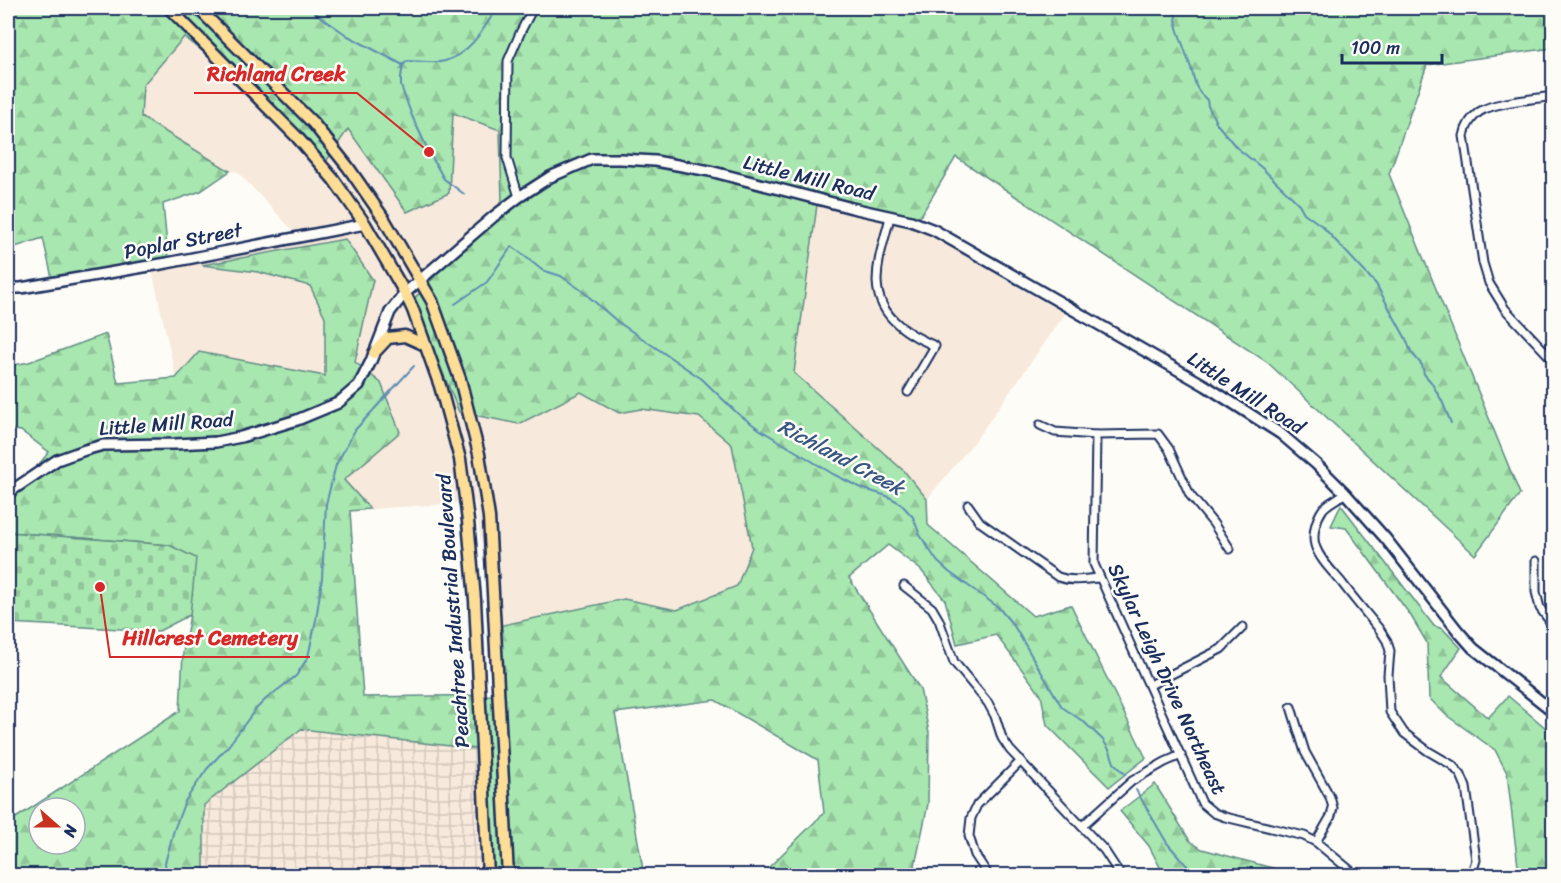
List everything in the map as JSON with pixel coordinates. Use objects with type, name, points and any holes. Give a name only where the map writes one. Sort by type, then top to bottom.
[{"type":"main road","name":"Peachtree Industrial Boulevard","points":[[169,8],[297,137],[334,180],[365,224],[405,293],[425,345],[440,386],[460,459],[468,521],[473,577],[488,876]]},
{"type":"main road","name":"Peachtree Industrial Boulevard","points":[[198,8],[313,123],[348,167],[384,219],[432,301],[460,379],[479,453],[489,517],[508,876]]},
{"type":"main road","points":[[374,353],[388,338],[405,336],[425,345]]},
{"type":"main road","points":[[479,698],[499,697]]},
{"type":"street","points":[[519,197],[507,158],[508,61],[533,8]]},
{"type":"street","points":[[1554,96],[1501,104],[1480,110],[1466,126],[1464,136],[1483,263],[1490,283],[1505,309],[1554,361]]},
{"type":"street","name":"Little Mill Road","points":[[8,493],[57,460],[84,450],[103,445],[216,442],[241,437],[314,414],[338,403],[358,385],[374,353],[390,312],[405,293],[519,197],[550,177],[592,159],[655,161],[710,171],[911,221],[934,230],[1206,386],[1281,434],[1316,464],[1386,539],[1473,648],[1554,712]]},
{"type":"street","points":[[890,217],[879,261],[877,289],[879,299],[884,309],[900,326],[935,346],[908,392]]},
{"type":"street","name":"Poplar Street","points":[[8,288],[21,288],[167,263],[365,224]]},
{"type":"street","points":[[1040,425],[1055,432],[1096,435],[1158,434],[1169,449],[1190,495],[1214,523],[1230,549]]},
{"type":"street","name":"Skylar Leigh Drive Northeast","points":[[1096,435],[1094,564],[1202,803],[1214,813],[1304,836],[1316,842],[1357,876]]},
{"type":"street","points":[[1345,493],[1339,499],[1330,502],[1318,518],[1314,536],[1316,547],[1328,566],[1387,641],[1390,651],[1388,675],[1390,712],[1404,733],[1452,765],[1461,775],[1466,787],[1476,860],[1471,876]]},
{"type":"street","points":[[968,505],[980,522],[1058,577],[1067,580],[1099,578]]},
{"type":"street","points":[[1536,561],[1536,592],[1540,608],[1554,627]]},
{"type":"street","points":[[904,586],[932,608],[954,662],[988,703],[1002,738],[1010,750],[1104,850],[1121,876]]},
{"type":"street","points":[[1149,685],[1221,649],[1243,627]]},
{"type":"street","points":[[1291,707],[1305,752],[1330,797],[1333,808],[1316,842]]},
{"type":"street","points":[[1082,826],[1132,781],[1181,755]]},
{"type":"street","points":[[989,876],[975,855],[969,836],[971,818],[976,805],[1021,761]]},
{"type":"shaded area","points":[[184,37],[225,68],[325,163],[348,129],[449,193],[453,113],[501,130],[502,203],[413,300],[519,424],[581,392],[619,413],[641,408],[699,417],[732,445],[752,547],[737,586],[677,610],[623,599],[494,627],[475,502],[370,509],[344,480],[381,383],[355,362],[373,280],[204,265],[258,272],[310,286],[325,317],[325,376],[199,352],[176,378],[152,270],[300,238],[237,171],[230,171],[141,117],[143,85]]},
{"type":"shaded area","points":[[818,198],[917,222],[968,258],[1065,314],[977,438],[927,499],[905,472],[794,373]]},
{"type":"shaded area","points":[[300,729],[485,749],[492,875],[204,876],[204,805]]},
{"type":"green space","points":[[8,8],[1553,8],[1553,48],[1427,65],[1389,174],[1520,494],[1475,555],[1267,362],[956,157],[917,222],[818,198],[794,373],[905,472],[927,499],[928,525],[1033,616],[1071,605],[1146,758],[1109,787],[1047,725],[1041,695],[996,635],[957,644],[945,600],[921,570],[888,545],[849,578],[920,689],[929,732],[928,804],[913,875],[761,875],[824,813],[818,760],[715,700],[615,713],[644,875],[492,875],[485,750],[301,729],[204,805],[204,875],[8,875],[8,823],[27,811],[27,856],[87,856],[87,796],[49,796],[180,711],[183,653],[190,615],[169,545],[8,532],[8,498],[14,494],[49,452],[21,431],[8,429],[8,366],[29,362],[106,334],[118,383],[176,378],[199,352],[325,376],[325,317],[310,286],[258,272],[202,265],[345,239],[373,280],[355,362],[381,383],[400,432],[344,480],[370,509],[350,511],[363,697],[501,695],[494,627],[624,599],[677,610],[737,586],[752,547],[732,445],[699,417],[641,409],[619,413],[581,392],[519,424],[459,412],[413,300],[502,203],[500,130],[453,113],[449,193],[407,212],[348,129],[325,163],[225,68],[184,37],[143,85],[141,117],[230,171],[201,191],[163,204],[168,257],[52,278],[43,238],[9,249]]},
{"type":"green space","points":[[1341,505],[1434,626],[1443,629],[1461,648],[1441,677],[1488,718],[1508,696],[1553,734],[1553,875],[1519,875],[1507,773],[1495,750],[1446,715],[1429,698],[1427,643],[1411,616],[1346,528],[1331,526]]},
{"type":"green space","points":[[8,532],[169,545],[196,558],[190,615],[159,631],[8,623]]},
{"type":"green space","points":[[1155,784],[1190,841],[1202,849],[1292,875],[1164,875],[1149,846],[1120,811]]},
{"type":"waterway","points":[[308,8],[348,36],[403,65]]},
{"type":"waterway","name":"Richland Creek","points":[[403,65],[407,61],[437,62],[454,57],[476,39],[497,8]]},
{"type":"waterway","points":[[1175,8],[1177,28],[1196,86],[1207,100],[1217,124],[1236,147],[1262,168],[1299,204],[1304,213],[1322,226],[1376,284],[1411,352],[1422,365],[1424,374],[1442,401],[1451,423]]},
{"type":"waterway","name":"Richland Creek","points":[[403,65],[401,86],[429,152],[444,179],[464,194]]},
{"type":"waterway","name":"Richland Creek","points":[[455,304],[487,282],[512,246],[542,270],[561,276],[618,322],[702,379],[737,413],[759,429],[833,474],[900,503],[913,517],[920,535],[937,561],[998,607],[1014,626],[1062,707],[1084,722],[1103,740],[1114,763],[1125,774]]},
{"type":"waterway","points":[[167,876],[165,863],[185,801],[207,769],[229,745],[255,710],[296,676],[308,657],[322,578],[326,504],[336,465],[355,430],[414,366]]},
{"type":"waterway","name":"Richland Creek","points":[[1136,790],[1167,843],[1188,867],[1206,876]]},
{"type":"place","name":"Richland Creek","points":[[429,152]]},
{"type":"place","name":"Hillcrest Cemetery","points":[[100,587]]}]
